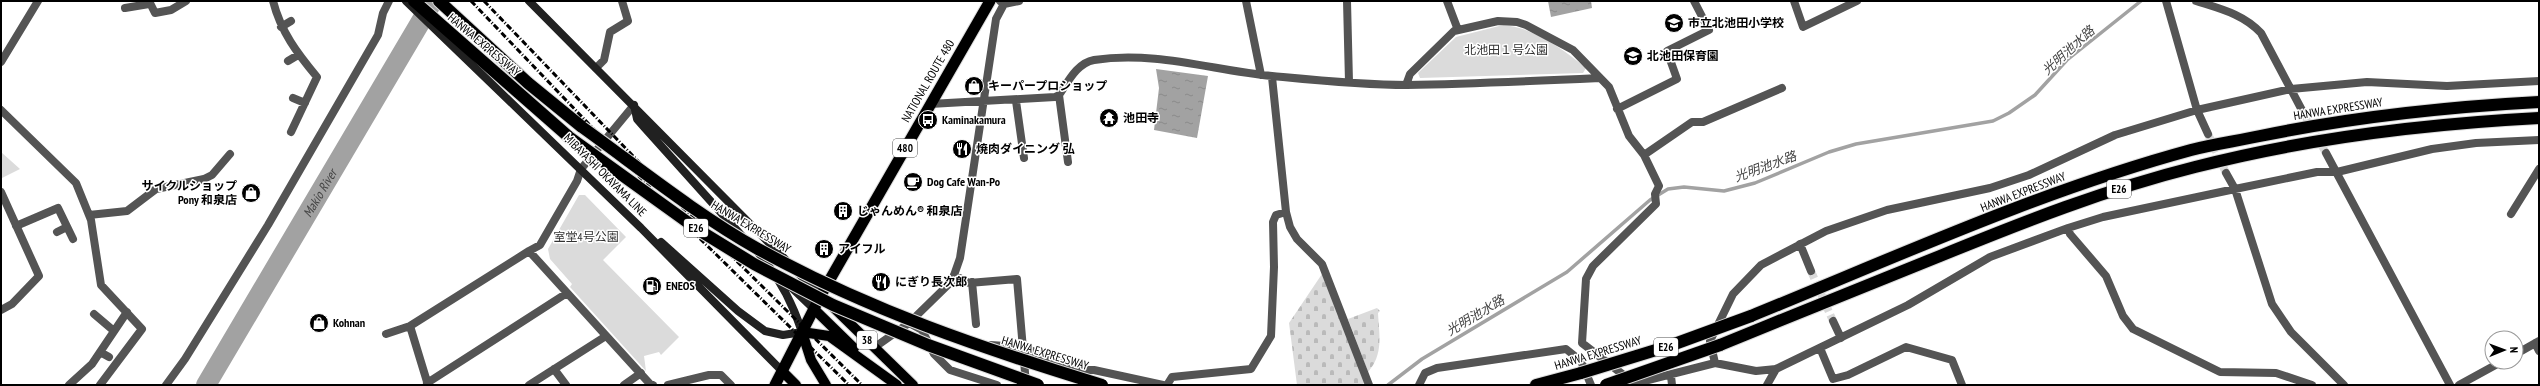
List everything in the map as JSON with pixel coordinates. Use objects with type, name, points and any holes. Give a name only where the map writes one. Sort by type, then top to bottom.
[{"type":"highway","name":"HANWA EXPRESSWAY","points":[[414,1],[569,137],[697,229],[754,264],[833,304],[928,345],[1038,385]]},
{"type":"highway","name":"HANWA EXPRESSWAY","points":[[439,1],[528,83],[582,126],[706,217],[756,248],[835,290],[933,331],[1102,385]]},
{"type":"highway","name":"NATIONAL ROUTE 480","points":[[775,385],[821,296],[990,1]]},
{"type":"highway","name":"HANWA EXPRESSWAY","points":[[1536,385],[1669,346],[1750,316],[2007,212],[2096,179],[2193,150],[2333,122],[2461,106],[2539,102]]},
{"type":"highway","name":"E26","points":[[1606,385],[1720,345],[2011,227],[2100,195],[2195,167],[2334,137],[2463,122],[2539,118]]},
{"type":"main road","name":"MIBAYASHI OKAYAMA LINE","points":[[406,1],[460,51],[641,228],[782,372]]},
{"type":"main road","points":[[529,1],[634,105],[821,296]]},
{"type":"main road","points":[[634,105],[637,118],[644,128],[769,265],[876,370]]},
{"type":"main road","points":[[641,228],[672,250],[738,311],[765,331],[783,335],[802,332],[828,336],[896,385]]},
{"type":"main road","points":[[769,265],[788,294],[811,360],[826,385]]},
{"type":"main road","name":"38","points":[[821,296],[913,385]]},
{"type":"main road","points":[[782,372],[796,385]]},
{"type":"street","points":[[1,62],[38,1]]},
{"type":"street","points":[[125,8],[149,2],[155,13],[171,10],[186,1]]},
{"type":"street","points":[[272,1],[281,27],[298,55],[317,77],[291,132]]},
{"type":"street","points":[[166,385],[185,359],[268,225],[378,35],[383,13],[389,1]]},
{"type":"street","points":[[596,68],[604,60],[610,32],[628,21],[622,1]]},
{"type":"street","points":[[875,347],[909,323],[952,281],[960,258],[996,19],[1001,2],[1019,1]]},
{"type":"street","points":[[1246,1],[1261,75]]},
{"type":"street","points":[[1347,1],[1349,82]]},
{"type":"street","points":[[1447,1],[1458,30]]},
{"type":"street","points":[[1617,109],[1677,79],[1668,51],[1709,30],[1694,1]]},
{"type":"street","points":[[1794,1],[1803,27],[1857,1]]},
{"type":"street","points":[[2166,1],[2197,110],[2208,134]]},
{"type":"street","points":[[2196,1],[2234,13],[2252,23],[2261,33],[2304,114]]},
{"type":"street","points":[[281,27],[291,21]]},
{"type":"street","points":[[1406,85],[1410,74],[1458,30],[1478,28],[1498,21],[1517,22],[1550,37],[1573,50],[1609,87],[1629,136],[1644,155],[1659,186],[1655,194],[1656,204],[1593,266],[1586,279],[1582,343],[1633,384],[1671,376],[1715,363],[1756,371],[1776,369],[1908,305],[1990,257],[2068,228],[2103,217],[2317,172],[2337,172],[2432,148],[2476,143],[2539,140]]},
{"type":"street","points":[[288,62],[298,55]]},
{"type":"street","points":[[1068,162],[1059,95],[1073,74],[1084,64],[1094,60],[1168,58],[1272,77],[1406,85],[1600,78]]},
{"type":"street","points":[[1272,77],[1286,212],[1290,226],[1297,238],[1322,264],[1369,385]]},
{"type":"street","points":[[1715,363],[1710,342],[1734,294],[1761,265],[1826,231],[1887,210],[1990,188],[2029,175],[2115,135],[2197,110],[2291,89],[2367,82],[2447,86],[2539,81]]},
{"type":"street","points":[[1644,155],[1692,122],[1703,122],[1782,88]]},
{"type":"street","points":[[930,104],[1016,101],[1059,95]]},
{"type":"street","points":[[293,98],[305,103]]},
{"type":"street","points":[[1016,101],[1024,158]]},
{"type":"street","points":[[386,334],[410,326],[540,244],[577,181],[581,169],[634,105]]},
{"type":"street","points":[[1,110],[76,183],[89,215],[101,285],[142,329],[100,385]]},
{"type":"street","points":[[2326,153],[2450,385]]},
{"type":"street","points":[[89,215],[127,211],[156,189],[204,179],[212,175],[230,154]]},
{"type":"street","points":[[2511,214],[2539,168]]},
{"type":"street","points":[[2226,173],[2235,189],[2272,304],[2292,332],[2344,385]]},
{"type":"street","points":[[1,192],[39,276],[12,304],[1,310]]},
{"type":"street","points":[[16,226],[58,208],[73,239]]},
{"type":"street","points":[[1167,385],[1172,377],[1251,369],[1271,336],[1274,267],[1273,222],[1276,215],[1286,212]]},
{"type":"street","points":[[57,232],[67,227]]},
{"type":"street","points":[[2068,228],[2070,234],[2106,276],[2123,316],[2133,329],[2220,372],[2276,373],[2312,385]]},
{"type":"street","points":[[1800,244],[1811,270]]},
{"type":"street","points":[[529,251],[606,336],[653,385]]},
{"type":"street","points":[[954,275],[972,282],[1017,280],[1026,385]]},
{"type":"street","points":[[972,282],[976,324]]},
{"type":"street","points":[[410,326],[427,384],[567,293]]},
{"type":"street","points":[[69,385],[92,364],[127,312]]},
{"type":"street","points":[[94,314],[114,331]]},
{"type":"street","points":[[1833,321],[1841,338]]},
{"type":"street","points":[[909,323],[922,330],[934,354],[950,370],[997,385]]},
{"type":"street","points":[[529,385],[606,336]]},
{"type":"street","points":[[2524,349],[2537,342],[2539,351]]},
{"type":"street","points":[[990,345],[1023,347],[1076,370],[1094,370],[1163,385]]},
{"type":"street","points":[[1820,348],[1831,382],[1906,347],[1952,360],[1962,385]]},
{"type":"street","points":[[1419,385],[1425,374],[1437,368],[1566,349],[1581,362],[1591,385]]},
{"type":"street","points":[[100,352],[109,357]]},
{"type":"street","points":[[554,369],[566,385]]},
{"type":"street","points":[[1767,385],[1776,369]]},
{"type":"street","points":[[2459,385],[2486,370]]},
{"type":"street","points":[[624,385],[641,373]]},
{"type":"street","points":[[668,385],[709,375],[721,375],[731,385]]},
{"type":"street","points":[[1671,376],[1672,385]]},
{"type":"green space","name":"北池田１号公園","points":[[1503,25],[1536,34],[1558,47],[1586,68],[1583,73],[1420,78],[1418,73],[1456,37]]},
{"type":"green space","points":[[1,152],[20,169],[2,178]]},
{"type":"green space","name":"室堂4号公園","points":[[579,195],[585,195],[626,237],[603,260],[679,337],[661,355],[659,352],[644,356],[646,371],[570,287],[572,284],[550,259],[548,249]]},
{"type":"green space","points":[[1322,274],[1365,381],[1363,385],[1297,385],[1289,323]]},
{"type":"green space","points":[[1377,308],[1380,311],[1378,313],[1379,344],[1376,358],[1368,372],[1348,319]]},
{"type":"water","points":[[1548,1],[1591,1],[1592,8],[1551,17]]},
{"type":"water","points":[[1156,69],[1208,76],[1197,138],[1154,130],[1159,88]]},
{"type":"waterway","name":"Makio River","points":[[206,385],[433,1]]},
{"type":"waterway","name":"光明池水路","points":[[1388,385],[1422,359],[1567,272],[1650,200],[1668,189],[1684,187],[1724,191],[1755,183],[1829,152],[1856,144],[1993,121],[2009,113],[2035,95],[2067,60],[2141,1]]},
{"type":"tunnel","points":[[2304,114],[2326,153]]},
{"type":"tunnel","points":[[2208,134],[2226,173]]},
{"type":"tunnel","points":[[1811,271],[1833,321]]},
{"type":"railway","points":[[471,1],[679,218],[849,385]]},
{"type":"railway","points":[[484,1],[686,211],[862,385]]},
{"type":"place","name":"市立北池田小学校","points":[[1674,23]]},
{"type":"place","name":"北池田保育園","points":[[1633,56]]},
{"type":"place","name":"キーパープロショップ","points":[[974,86]]},
{"type":"place","name":"池田寺","points":[[1109,118]]},
{"type":"place","name":"Kaminakamura","points":[[928,120]]},
{"type":"place","name":"焼肉ダイニング 弘","points":[[962,149]]},
{"type":"place","name":"Dog Cafe Wan-Po","points":[[913,182]]},
{"type":"place","name":"サイクルショップ Pony 和泉店","points":[[251,193]]},
{"type":"place","name":"じゃんめん® 和泉店","points":[[843,211]]},
{"type":"place","name":"アイフル","points":[[824,249]]},
{"type":"place","name":"にぎり長次郎","points":[[881,282]]},
{"type":"place","name":"ENEOS","points":[[652,286]]},
{"type":"place","name":"Kohnan","points":[[319,323]]}]
